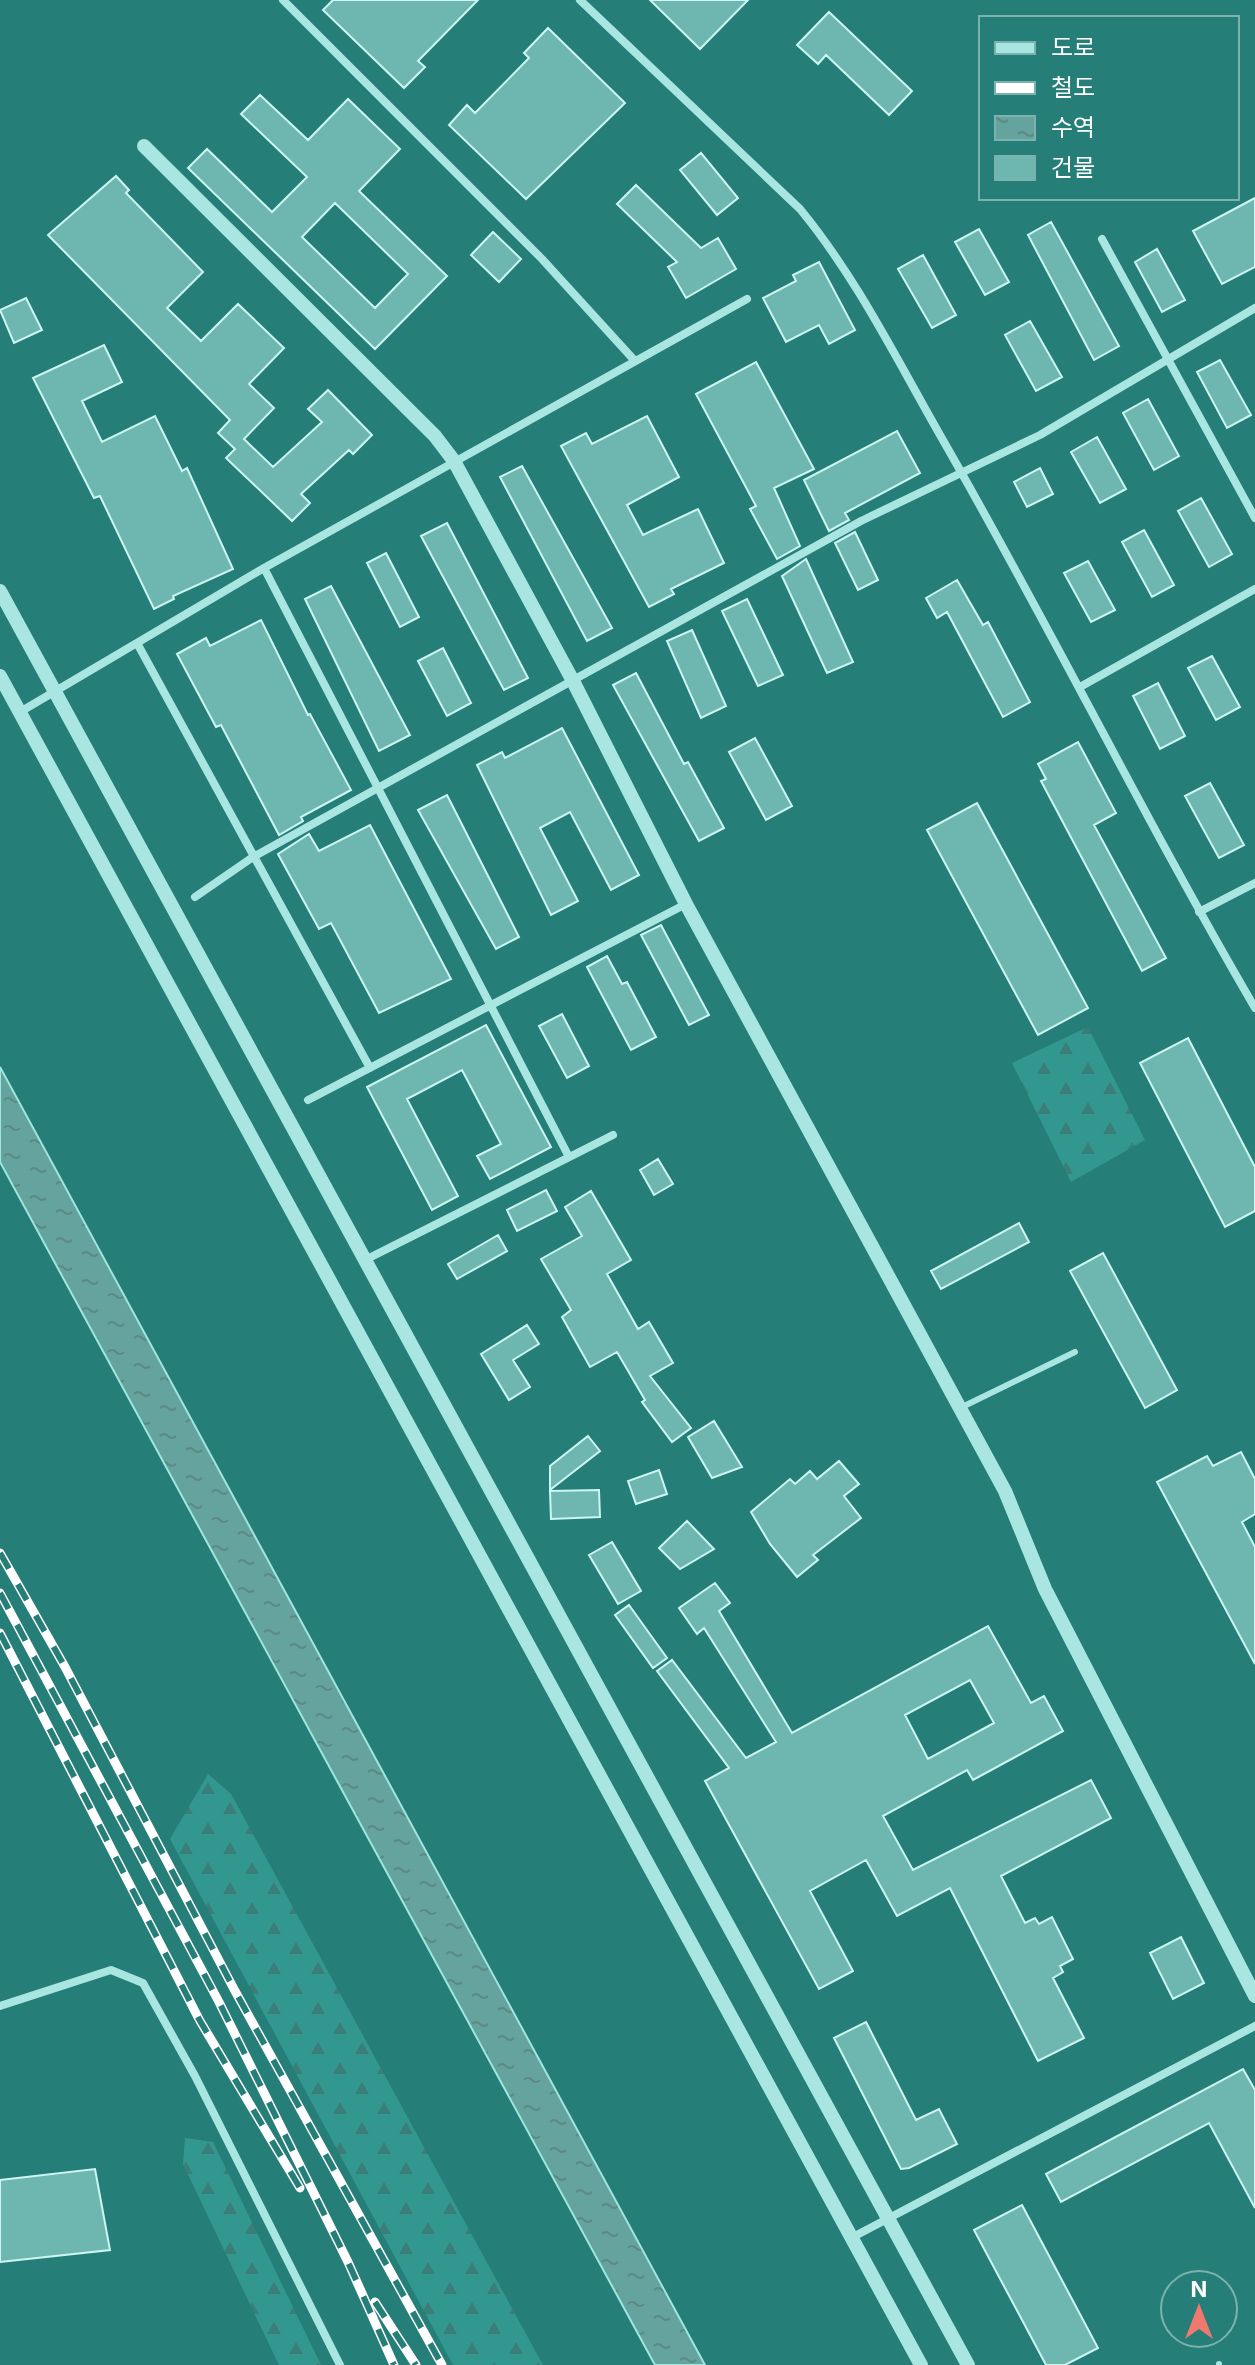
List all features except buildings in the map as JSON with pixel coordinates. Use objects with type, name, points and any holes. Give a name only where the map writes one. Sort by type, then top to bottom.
[{"type":"street","points":[[580,0],[800,209],[828,243],[962,473],[1199,912],[1255,1008]]},
{"type":"street","points":[[287,1],[542,259],[635,361]]},
{"type":"street","points":[[144,146],[435,436],[454,461],[573,681],[686,904],[1005,1491],[1045,1589],[1255,1996]]},
{"type":"street","points":[[1102,239],[1255,518]]},
{"type":"street","points":[[20,712],[264,568],[747,299]]},
{"type":"street","points":[[195,897],[253,857],[861,521],[1040,435],[1255,308]]},
{"type":"street","points":[[264,568],[493,1005],[569,1157]]},
{"type":"street","points":[[1080,687],[1255,589]]},
{"type":"street","points":[[0,591],[968,2365]]},
{"type":"street","points":[[137,643],[370,1068]]},
{"type":"street","points":[[0,676],[921,2365]]},
{"type":"street","points":[[1199,912],[1255,883]]},
{"type":"street","points":[[308,1100],[686,904]]},
{"type":"street","points":[[365,1260],[613,1135]]},
{"type":"street","points":[[0,2006],[111,1970],[143,1983],[195,2076],[340,2365]]},
{"type":"street","points":[[851,2238],[1255,2026]]},
{"type":"lane","points":[[960,1408],[1075,1352]]},
{"type":"green space","points":[[1088,1027],[1145,1140],[1071,1182],[1012,1063]]},
{"type":"green space","points":[[208,1774],[231,1794],[543,2365],[453,2365],[170,1839]]},
{"type":"green space","points":[[185,2138],[213,2142],[321,2365],[279,2365],[183,2164]]},
{"type":"water","points":[[0,1067],[705,2365],[655,2365],[0,1162]]},
{"type":"railway","points":[[0,1553],[65,1667],[235,1991],[442,2365]]},
{"type":"railway","points":[[0,1593],[219,2002],[348,2262],[394,2365]]},
{"type":"railway","points":[[0,1633],[200,2021],[300,2188]]},
{"type":"railway","points":[[375,2302],[416,2365]]}]
